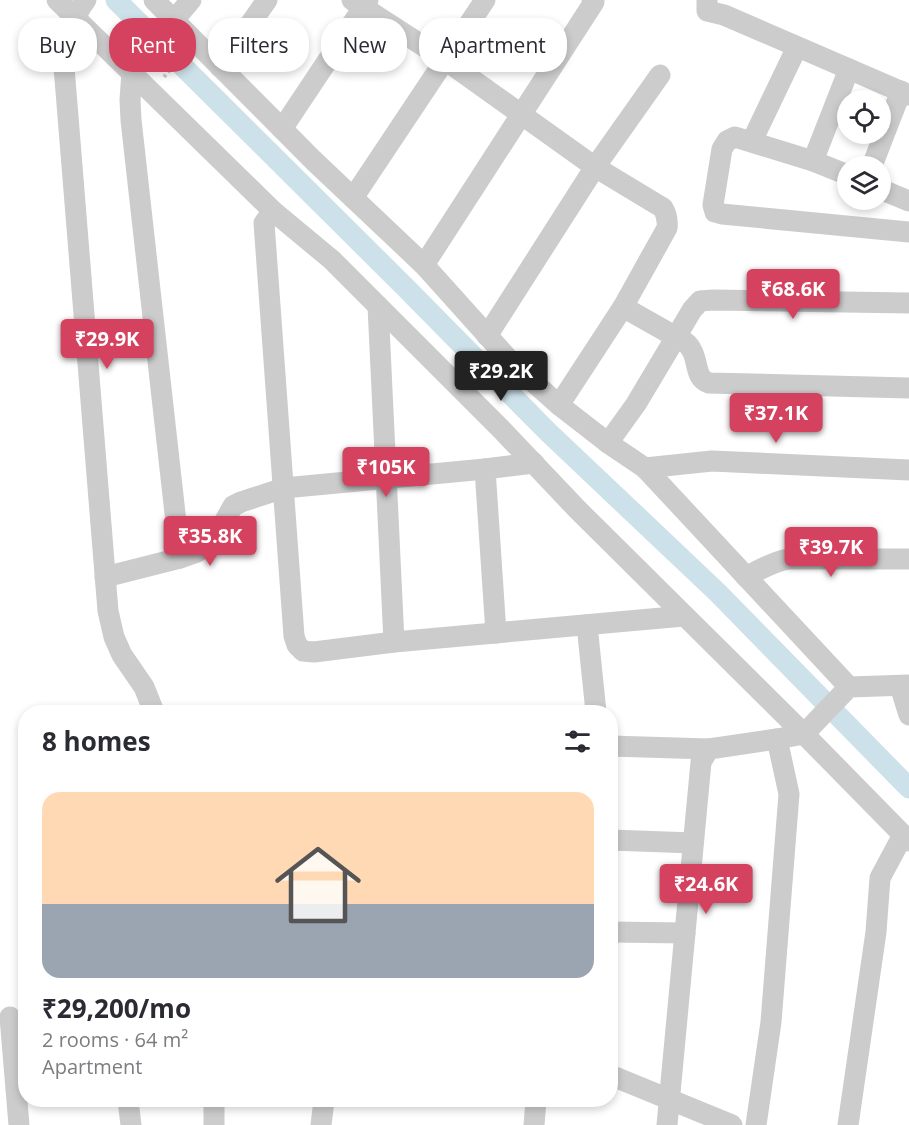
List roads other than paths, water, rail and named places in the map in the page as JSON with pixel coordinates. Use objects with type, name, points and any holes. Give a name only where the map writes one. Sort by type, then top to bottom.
[{"type":"street","points":[[57,0],[81,8],[109,43]]},
{"type":"street","points":[[154,0],[172,18]]},
{"type":"street","points":[[176,18],[191,0]]},
{"type":"street","points":[[254,18],[267,0]]},
{"type":"street","points":[[473,18],[485,0]]},
{"type":"street","points":[[424,266],[594,2],[592,0]]},
{"type":"street","points":[[707,0],[707,11],[724,15],[905,93],[877,156]]},
{"type":"street","points":[[282,129],[361,2],[419,42]]},
{"type":"street","points":[[81,8],[67,46],[64,67],[108,611],[114,637],[122,654],[144,687],[151,705]]},
{"type":"street","points":[[196,42],[208,55]]},
{"type":"street","points":[[752,141],[797,47]]},
{"type":"street","points":[[813,161],[849,69]]},
{"type":"street","points":[[132,72],[273,211],[332,260],[906,838],[880,878],[876,932],[848,1125]]},
{"type":"street","points":[[132,72],[131,120],[180,558]]},
{"type":"street","points":[[225,72],[424,266],[512,363],[559,405],[645,468],[849,687]]},
{"type":"street","points":[[353,198],[437,72]]},
{"type":"street","points":[[462,72],[595,167],[663,208],[667,214],[668,228],[623,307],[559,405]]},
{"type":"street","points":[[487,336],[595,167],[660,75]]},
{"type":"street","points":[[837,171],[735,137],[727,141],[722,149],[713,206],[716,212],[722,214],[909,232]]},
{"type":"street","points":[[891,194],[909,201]]},
{"type":"street","points":[[273,211],[264,223],[294,636],[297,645],[303,651],[684,616]]},
{"type":"street","points":[[608,443],[636,404],[692,310],[700,301],[909,303]]},
{"type":"street","points":[[378,306],[394,642]]},
{"type":"street","points":[[623,307],[686,343],[694,356],[699,376],[703,381],[709,383],[909,388]]},
{"type":"street","points":[[645,468],[712,461],[909,470]]},
{"type":"street","points":[[105,577],[197,552],[208,545],[218,533],[233,506],[284,488],[534,464]]},
{"type":"street","points":[[485,469],[496,633]]},
{"type":"street","points":[[746,577],[765,566],[788,559],[909,559]]},
{"type":"street","points":[[587,625],[595,705]]},
{"type":"street","points":[[618,746],[709,748],[804,734],[849,687],[904,685],[909,716]]},
{"type":"street","points":[[756,1125],[771,1022],[789,794],[777,739]]},
{"type":"street","points":[[667,1123],[701,762],[709,748]]},
{"type":"street","points":[[618,840],[693,843]]},
{"type":"street","points":[[618,932],[685,933]]},
{"type":"street","points":[[12,1022],[19,1125]]},
{"type":"street","points":[[618,1078],[732,1125]]},
{"type":"street","points":[[129,1107],[131,1125]]},
{"type":"street","points":[[214,1107],[214,1125]]},
{"type":"street","points":[[321,1125],[323,1107]]},
{"type":"street","points":[[534,1125],[535,1107]]},
{"type":"waterway","points":[[116,0],[548,432],[718,593],[909,788]]}]
